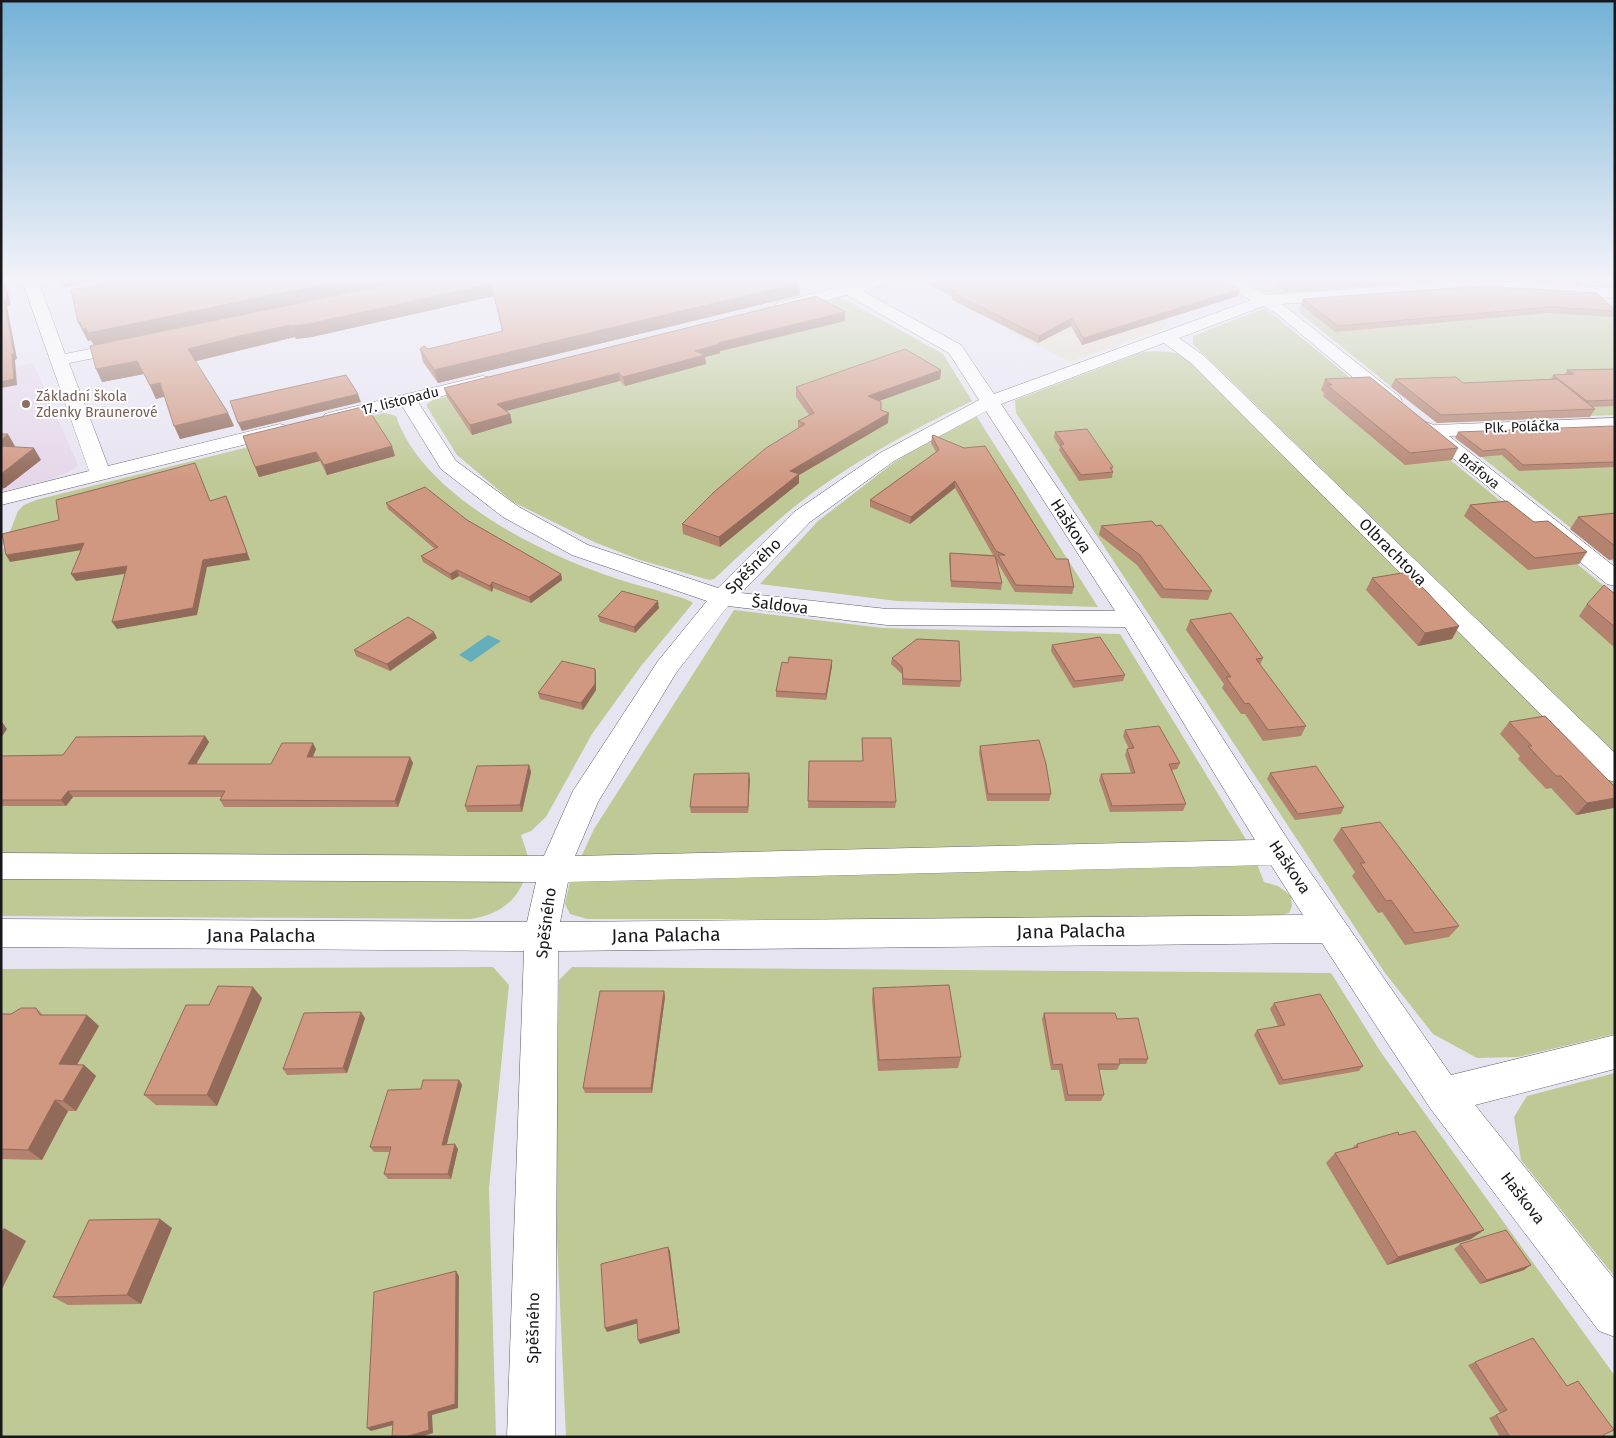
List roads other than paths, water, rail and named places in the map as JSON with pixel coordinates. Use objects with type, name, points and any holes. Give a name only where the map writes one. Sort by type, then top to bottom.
[{"type":"street","points":[[55,347],[100,474]]},
{"type":"street","points":[[60,360],[123,347]]},
{"type":"street","name":"Haškova","points":[[952,347],[955,349],[1133,619],[1279,852],[1443,1095],[1615,1315]]},
{"type":"street","name":"Spěšného","points":[[531,1437],[542,937],[554,869],[584,799],[667,667],[722,598],[810,512],[887,456],[989,402],[1139,347]]},
{"type":"street","name":"Olbrachtova","points":[[1181,347],[1197,359],[1615,771]]},
{"type":"street","name":"Bráfova","points":[[1328,347],[1615,579]]},
{"type":"street","name":"17. listopadu","points":[[1,499],[503,376]]},
{"type":"street","name":"Šaldova","points":[[407,400],[448,465],[511,512],[580,550],[722,598],[887,617],[1133,619]]},
{"type":"street","name":"Plk. Poláčka","points":[[1418,421],[1615,424]]},
{"type":"street","points":[[1,866],[554,869],[1279,852]]},
{"type":"street","name":"Jana Palacha","points":[[1,933],[542,937],[1331,929]]},
{"type":"street","points":[[1443,1095],[1615,1052]]},
{"type":"water","points":[[488,635],[501,641],[471,662],[459,655]]},
{"type":"place","name":"Základní škola Zdenky Braunerové","points":[[26,404]]}]
